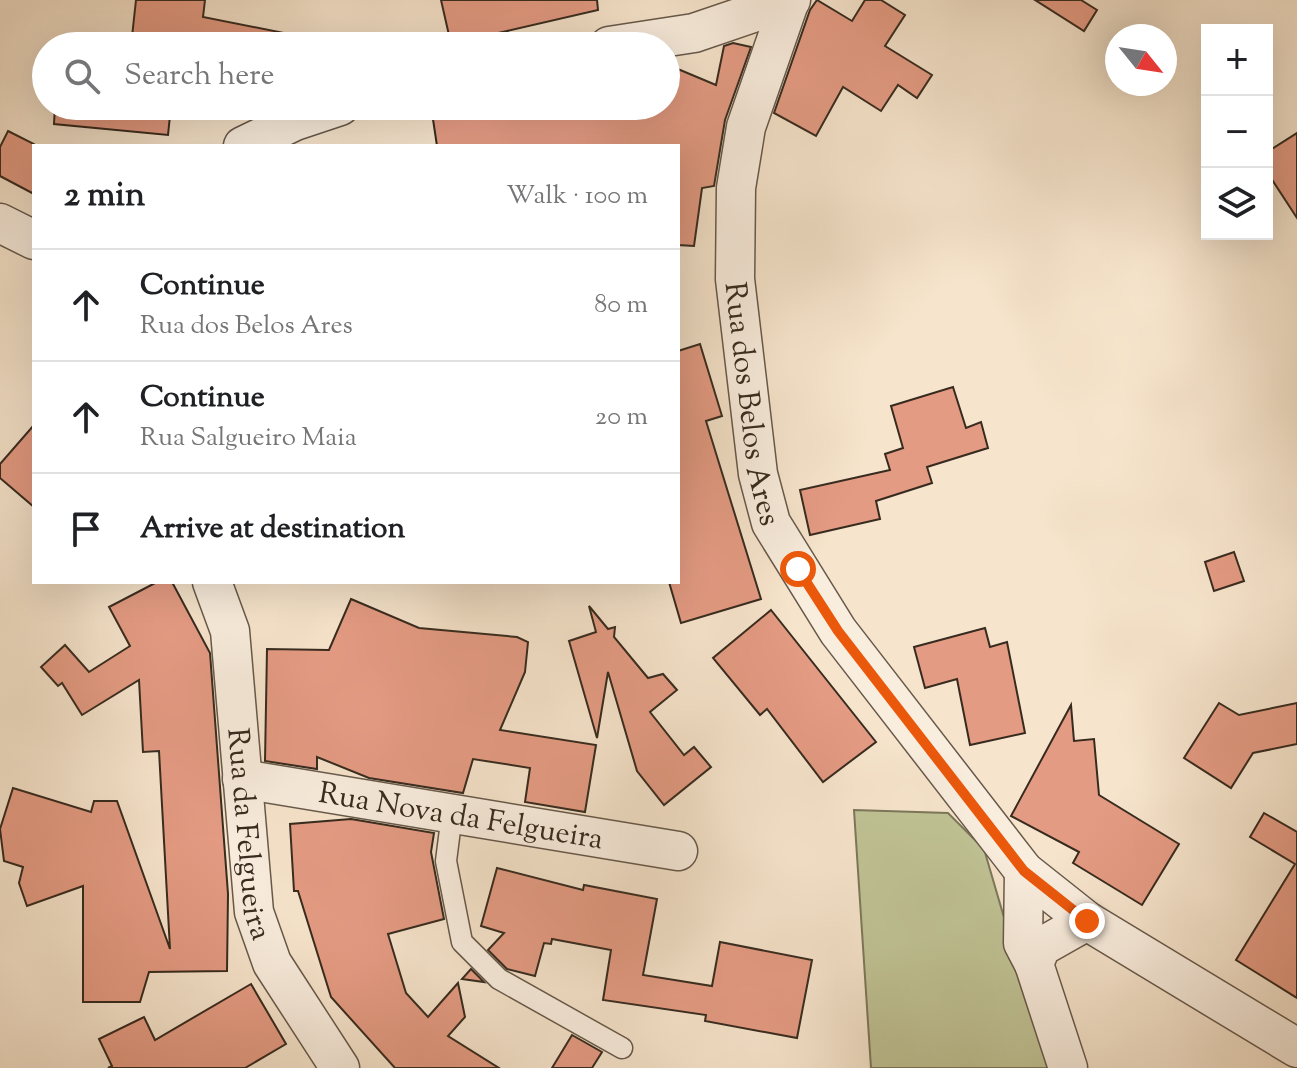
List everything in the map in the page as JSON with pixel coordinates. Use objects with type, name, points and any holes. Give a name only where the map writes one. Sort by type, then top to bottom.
[{"type":"street","points":[[680,35],[790,1]]},
{"type":"street","name":"Rua dos Belos Ares","points":[[790,1],[746,127],[736,188],[735,279],[758,474],[771,523],[838,631],[1024,871],[1087,921],[1297,1048]]},
{"type":"street","points":[[247,144],[298,120]]},
{"type":"street","points":[[0,223],[32,239]]},
{"type":"street","name":"Rua da Felgueira","points":[[213,584],[230,631],[254,912],[272,963],[340,1068]]},
{"type":"street","name":"Rua Nova da Felgueira","points":[[242,779],[678,851]]},
{"type":"street","points":[[1024,871],[1023,943],[1034,964],[1068,1068]]},
{"type":"street","points":[[1034,964],[1041,947],[1087,921]]},
{"type":"lane","points":[[452,814],[446,861],[462,942],[499,979],[622,1048]]},
{"type":"green space","points":[[854,810],[948,813],[984,849],[1048,1068],[871,1068]]},
{"type":"building","points":[[136,0],[205,0],[203,17],[279,32],[133,32]]},
{"type":"building","points":[[441,0],[597,0],[598,10],[503,32],[448,32]]},
{"type":"building","points":[[817,0],[852,21],[865,0],[881,0],[905,15],[885,46],[932,75],[917,98],[898,85],[881,111],[843,87],[816,136],[774,113],[810,10]]},
{"type":"building","points":[[1035,0],[1081,0],[1097,10],[1084,31]]},
{"type":"building","points":[[733,43],[751,47],[725,120],[714,186],[702,188],[694,246],[680,245],[680,144],[437,144],[433,120],[680,120],[680,70],[716,85],[724,46]]},
{"type":"building","points":[[54,120],[170,120],[168,135],[54,124]]},
{"type":"building","points":[[8,131],[34,144],[32,193],[0,176],[0,147]]},
{"type":"building","points":[[1297,133],[1297,218],[1273,181],[1273,148]]},
{"type":"building","points":[[700,344],[722,416],[706,421],[761,599],[681,623],[670,584],[680,584],[680,350]]},
{"type":"building","points":[[953,387],[966,428],[981,422],[988,448],[927,467],[932,483],[876,501],[880,519],[810,535],[800,490],[890,470],[885,454],[903,448],[891,406]]},
{"type":"building","points":[[32,427],[32,505],[0,478],[0,464]]},
{"type":"building","points":[[1234,552],[1244,581],[1214,591],[1205,562]]},
{"type":"building","points":[[153,584],[173,584],[210,653],[228,894],[227,971],[149,972],[140,1002],[83,1002],[83,886],[27,906],[19,883],[23,867],[4,861],[0,829],[13,788],[91,812],[94,801],[117,801],[170,949],[159,751],[143,752],[139,680],[82,715],[62,683],[58,686],[41,667],[65,645],[89,672],[130,646],[109,607]]},
{"type":"building","points":[[351,599],[419,628],[517,637],[528,642],[525,672],[500,730],[596,745],[585,812],[525,802],[530,768],[473,759],[463,793],[369,778],[317,757],[317,769],[265,761],[267,649],[329,650]]},
{"type":"building","points":[[589,606],[608,629],[615,627],[614,637],[648,678],[663,674],[677,690],[650,712],[684,755],[694,747],[711,767],[664,805],[637,771],[608,672],[597,738],[569,641],[596,632]]},
{"type":"building","points":[[771,610],[876,742],[823,782],[767,709],[760,715],[713,658]]},
{"type":"building","points":[[985,628],[990,647],[1007,642],[1025,733],[970,745],[957,679],[925,688],[914,647]]},
{"type":"building","points":[[1219,703],[1239,715],[1297,703],[1297,744],[1253,753],[1231,788],[1184,758]]},
{"type":"building","points":[[1071,705],[1074,741],[1094,739],[1099,795],[1179,844],[1142,905],[1073,863],[1079,852],[1011,816]]},
{"type":"building","points":[[1264,813],[1297,832],[1297,998],[1236,960],[1295,864],[1250,837]]},
{"type":"building","points":[[351,819],[434,833],[431,852],[444,919],[388,934],[406,993],[428,1017],[458,983],[465,1017],[448,1036],[499,1068],[395,1068],[331,997],[298,891],[294,891],[290,824]]},
{"type":"building","points":[[497,868],[583,890],[584,885],[657,899],[643,975],[712,986],[720,942],[812,960],[797,1038],[705,1021],[706,1015],[603,1000],[611,950],[552,939],[551,944],[544,943],[535,976],[507,969],[488,950],[504,933],[481,926]]},
{"type":"building","points":[[471,969],[484,982],[462,979]]},
{"type":"building","points":[[251,984],[286,1044],[245,1068],[108,1068],[112,1066],[99,1039],[144,1017],[155,1040]]},
{"type":"building","points":[[572,1035],[602,1052],[592,1068],[552,1068]]},
{"type":"route","points":[[798,569],[838,631],[1024,871],[1087,921]]}]
